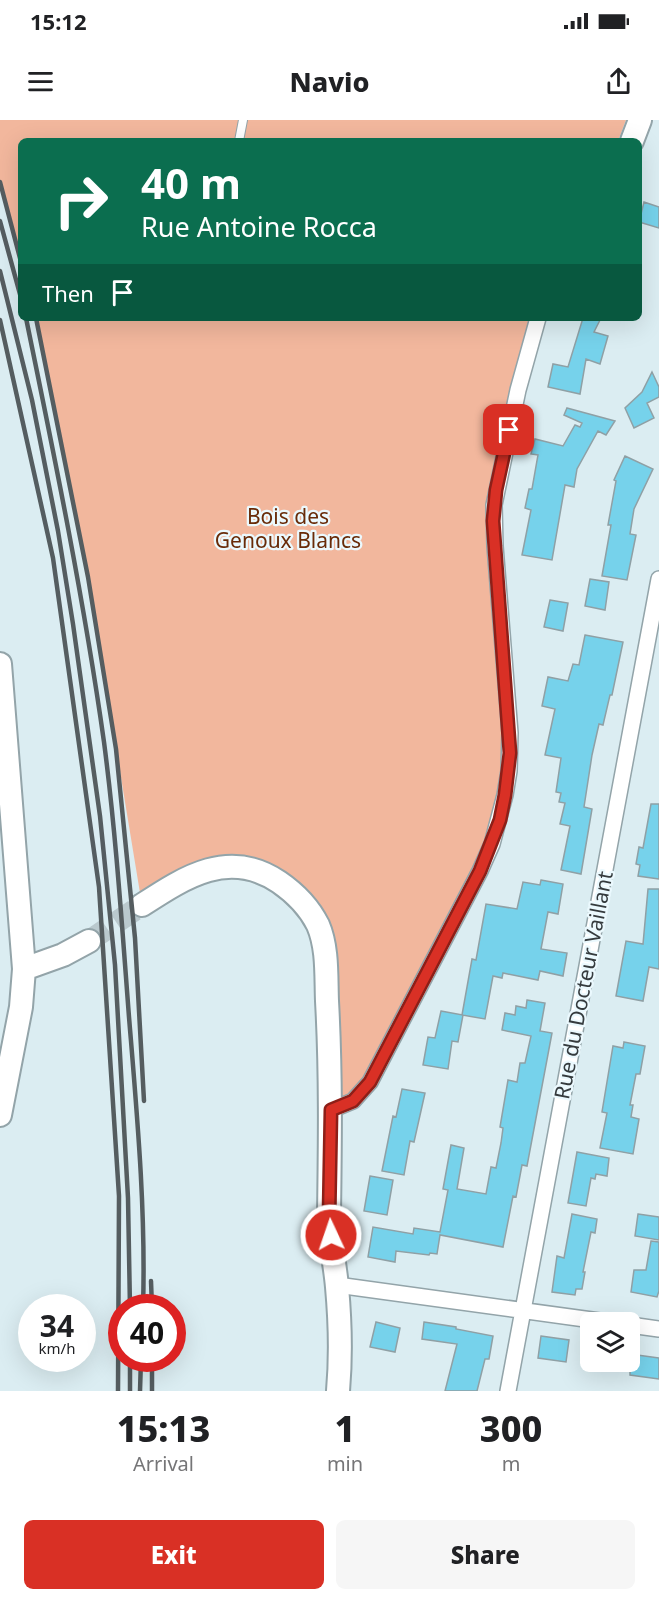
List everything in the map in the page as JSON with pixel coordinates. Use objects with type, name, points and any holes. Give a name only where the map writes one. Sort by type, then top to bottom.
[{"type":"street","points":[[633,138],[640,120]]},
{"type":"street","points":[[331,1110],[353,1101],[370,1082],[465,901],[492,844],[500,820],[509,771],[510,733],[493,521],[494,505],[518,390],[537,321]]},
{"type":"street","name":"Rue du Docteur Vaillant","points":[[508,1391],[659,579]]},
{"type":"street","points":[[0,664],[24,969],[21,1007],[0,1115]]},
{"type":"street","points":[[142,905],[192,875],[216,867],[242,867],[261,872],[281,884],[299,898],[310,911],[318,926],[323,943],[331,1110],[329,1218],[337,1285],[338,1391]]},
{"type":"street","points":[[24,969],[63,955],[89,941]]},
{"type":"street","points":[[337,1285],[580,1318]]},
{"type":"street","points":[[640,1326],[659,1329]]},
{"type":"lane","points":[[240,138],[243,120]]},
{"type":"green space","points":[[0,120],[626,120],[619,138],[18,138],[18,250],[0,182]]},
{"type":"green space","name":"Bois des Genoux Blancs","points":[[37,321],[537,321],[496,490],[508,708],[500,820],[370,1082],[342,1107],[318,926],[242,867],[142,905],[88,577]]},
{"type":"building","points":[[644,202],[659,207],[659,228],[642,223]]},
{"type":"building","points":[[582,321],[600,321],[594,332],[608,336],[600,364],[586,359],[580,394],[548,387],[553,364],[568,367]]},
{"type":"building","points":[[652,372],[659,387],[659,397],[647,403],[654,418],[634,428],[625,408],[642,392]]},
{"type":"building","points":[[567,408],[615,421],[606,435],[598,431],[577,469],[574,487],[565,485],[552,560],[522,555],[531,510],[525,508],[529,489],[532,489],[538,455],[531,454],[535,439],[563,446],[575,425],[580,427],[582,423],[564,415]]},
{"type":"building","points":[[625,456],[653,469],[634,509],[630,534],[636,535],[627,580],[602,576],[611,525],[608,525],[616,481],[614,480]]},
{"type":"building","points":[[590,579],[609,582],[605,610],[585,606]]},
{"type":"building","points":[[550,600],[568,603],[563,631],[544,627]]},
{"type":"building","points":[[585,635],[623,642],[612,695],[610,695],[603,725],[599,724],[592,755],[584,807],[592,809],[581,874],[561,870],[570,826],[560,824],[565,803],[559,802],[561,793],[556,792],[561,758],[545,755],[555,709],[542,706],[548,677],[568,681],[573,664],[579,665]]},
{"type":"building","points":[[651,804],[659,804],[659,879],[638,876],[640,865],[636,864],[639,847],[643,848]]},
{"type":"building","points":[[541,880],[563,884],[558,914],[548,912],[541,949],[567,953],[563,976],[540,971],[538,980],[503,973],[502,978],[493,976],[485,1019],[462,1015],[472,959],[476,960],[486,904],[517,909],[523,882],[540,885]]},
{"type":"building","points":[[648,889],[659,889],[659,969],[649,967],[643,1001],[616,996],[626,941],[643,944]]},
{"type":"building","points":[[527,1000],[545,1003],[540,1031],[552,1033],[527,1166],[522,1165],[503,1247],[440,1235],[437,1254],[396,1251],[395,1262],[368,1257],[373,1227],[413,1234],[414,1228],[440,1232],[448,1190],[443,1189],[451,1145],[464,1148],[457,1189],[486,1194],[491,1167],[496,1168],[501,1143],[503,1128],[500,1127],[508,1080],[517,1082],[520,1063],[525,1063],[531,1036],[502,1030],[505,1013],[515,1015],[516,1006],[526,1008]]},
{"type":"building","points":[[441,1011],[463,1015],[458,1042],[452,1041],[448,1069],[423,1065],[428,1037],[435,1038]]},
{"type":"building","points":[[624,1042],[645,1046],[640,1074],[636,1074],[630,1105],[633,1105],[631,1117],[639,1119],[633,1154],[600,1148],[607,1113],[602,1112],[613,1046],[623,1048]]},
{"type":"building","points":[[402,1089],[425,1093],[414,1142],[410,1141],[404,1175],[382,1171],[393,1116],[396,1117]]},
{"type":"building","points":[[577,1152],[609,1158],[607,1176],[596,1174],[595,1179],[591,1178],[586,1206],[568,1203]]},
{"type":"building","points":[[370,1176],[393,1180],[387,1215],[364,1211]]},
{"type":"building","points":[[572,1214],[597,1219],[595,1233],[591,1232],[582,1289],[576,1289],[575,1295],[552,1292],[557,1256],[564,1258]]},
{"type":"building","points":[[638,1214],[659,1217],[659,1240],[635,1236]]},
{"type":"building","points":[[651,1241],[659,1242],[657,1297],[631,1292],[634,1270],[646,1270]]},
{"type":"building","points":[[376,1322],[400,1328],[395,1352],[370,1347]]},
{"type":"building","points":[[424,1322],[493,1336],[489,1359],[485,1359],[477,1391],[445,1391],[457,1344],[422,1339]]},
{"type":"building","points":[[541,1336],[569,1340],[566,1362],[538,1358]]},
{"type":"building","points":[[640,1355],[659,1358],[659,1379],[630,1375],[630,1372],[640,1372]]},
{"type":"tunnel","points":[[89,941],[142,905]]},
{"type":"railway","points":[[0,182],[18,251]]},
{"type":"railway","points":[[0,221],[18,287]]},
{"type":"railway","points":[[0,271],[32,400],[58,531],[100,816],[115,965],[128,1198],[130,1294]]},
{"type":"railway","points":[[0,320],[53,558],[99,887],[119,1196],[118,1391]]},
{"type":"railway","points":[[27,321],[78,583],[104,742],[135,1090],[140,1162],[143,1294]]},
{"type":"railway","points":[[37,321],[88,577],[116,749],[135,938],[144,1101]]},
{"type":"railway","points":[[151,1281],[151,1294]]},
{"type":"railway","points":[[130,1372],[130,1391]]},
{"type":"railway","points":[[140,1391],[141,1372]]},
{"type":"railway","points":[[152,1372],[152,1391]]},
{"type":"route","points":[[331,1235],[329,1218],[331,1110],[353,1101],[370,1082],[480,871],[500,820],[509,771],[510,733],[493,521],[496,490],[509,430]]}]
